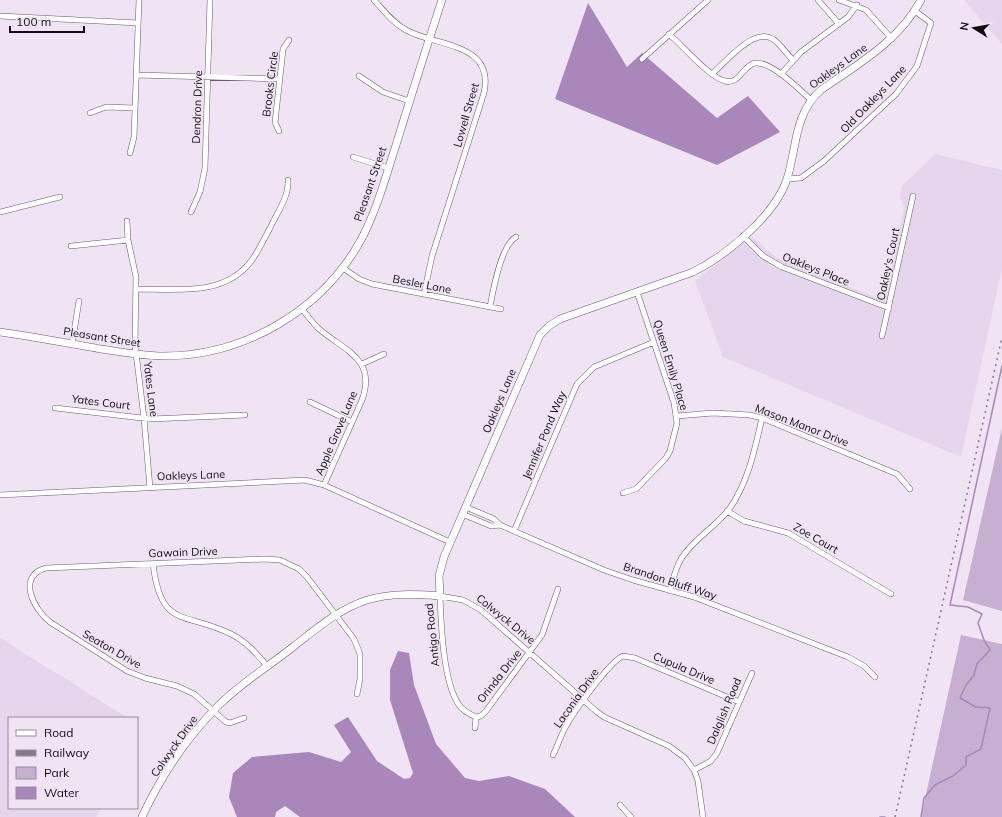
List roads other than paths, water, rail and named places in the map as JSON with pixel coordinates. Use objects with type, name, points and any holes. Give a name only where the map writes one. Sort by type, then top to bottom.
[{"type":"street","points":[[130,153],[134,137],[139,0]]},
{"type":"street","name":"Dendron Drive","points":[[191,212],[200,192],[204,177],[210,0]]},
{"type":"street","name":"Lowell Street","points":[[374,0],[396,24],[414,34],[460,49],[475,56],[483,64],[486,73],[486,85],[432,256],[424,294]]},
{"type":"street","name":"Pleasant Street","points":[[0,332],[136,354],[165,356],[196,354],[214,350],[261,334],[302,309],[323,290],[343,268],[370,222],[442,0]]},
{"type":"street","points":[[642,59],[708,0]]},
{"type":"street","points":[[818,0],[838,24]]},
{"type":"street","points":[[839,0],[857,5],[868,12],[892,39]]},
{"type":"street","name":"Oakleys Lane","points":[[0,495],[299,480],[324,485],[450,542],[540,335],[549,326],[560,319],[703,267],[718,257],[743,236],[772,206],[781,193],[787,179],[797,129],[811,100],[821,90],[892,39],[921,0]]},
{"type":"street","points":[[781,74],[792,59],[811,43],[852,14],[857,5]]},
{"type":"street","name":"Old Oakleys Lane","points":[[787,179],[801,178],[824,161],[875,114],[907,81],[921,58],[931,23],[914,11]]},
{"type":"street","points":[[0,16],[138,23]]},
{"type":"street","points":[[669,34],[712,74],[726,81],[732,81],[739,77],[749,65],[758,63],[781,74],[811,100]]},
{"type":"street","points":[[712,74],[749,41],[758,36],[768,37],[774,40],[792,59]]},
{"type":"street","name":"Brooks Circle","points":[[279,131],[275,122],[279,79],[283,49],[289,40]]},
{"type":"street","points":[[137,75],[279,79]]},
{"type":"street","points":[[358,76],[382,92],[409,101]]},
{"type":"street","points":[[90,113],[106,108],[135,108]]},
{"type":"street","points":[[353,157],[388,168]]},
{"type":"street","points":[[136,289],[204,288],[220,284],[236,276],[252,261],[257,252],[287,192],[288,180]]},
{"type":"street","name":"Oakley's Court","points":[[882,336],[913,196]]},
{"type":"street","points":[[0,212],[60,197]]},
{"type":"street","name":"Yates Lane","points":[[128,221],[128,240],[136,289],[136,354],[144,418],[150,488]]},
{"type":"street","name":"Oakleys Place","points":[[743,236],[763,256],[782,267],[889,308]]},
{"type":"street","points":[[490,307],[505,252],[512,239],[516,237]]},
{"type":"street","points":[[72,246],[128,240]]},
{"type":"street","name":"Besler Lane","points":[[343,268],[359,279],[372,284],[501,309]]},
{"type":"street","name":"Queen Emily Place","points":[[623,493],[636,489],[666,458],[674,436],[677,416],[637,292]]},
{"type":"street","points":[[72,344],[79,301]]},
{"type":"street","points":[[302,309],[318,328],[354,354],[362,364],[384,354]]},
{"type":"street","name":"Jennifer Pond Way","points":[[514,531],[577,384],[597,365],[654,342]]},
{"type":"street","name":"Apple Grove Lane","points":[[324,485],[365,391],[366,376],[362,364]]},
{"type":"street","points":[[310,402],[352,422]]},
{"type":"street","name":"Yates Court","points":[[55,408],[144,418],[245,415]]},
{"type":"street","name":"Mason Manor Drive","points":[[677,416],[736,414],[762,418],[897,474],[910,489]]},
{"type":"street","points":[[670,591],[676,570],[685,553],[718,523],[740,490],[747,474],[762,418]]},
{"type":"street","name":"Brandon Bluff Way","points":[[466,506],[494,519],[500,525],[604,570],[694,597],[854,660],[864,666],[875,677]]},
{"type":"street","name":"Zoe Court","points":[[727,511],[744,521],[788,533],[891,594]]},
{"type":"street","name":"Brandon Bluff Way","points":[[462,514],[491,526],[500,525]]},
{"type":"street","name":"Antigo Road","points":[[450,542],[440,568],[440,596],[447,672],[452,691],[465,711],[476,717]]},
{"type":"street","name":"Gawain Drive","points":[[32,600],[30,582],[35,573],[42,569],[265,559],[280,560],[293,565],[307,576],[358,648],[360,679],[357,694]]},
{"type":"street","points":[[153,564],[157,589],[164,603],[173,612],[184,619],[219,629],[240,639],[255,651],[268,666]]},
{"type":"street","name":"Orinda Drive","points":[[475,728],[476,717],[481,716],[486,710],[530,653],[545,628],[558,589]]},
{"type":"street","name":"Colwyck Drive","points":[[142,817],[152,798],[186,744],[214,711],[268,666],[336,616],[358,603],[386,596],[454,597],[473,604],[604,717],[679,752],[694,770],[700,788],[703,817]]},
{"type":"street","name":"Seaton Drive","points":[[32,600],[39,612],[46,619],[116,665],[145,678],[185,689],[201,699],[224,721],[230,723],[244,718]]},
{"type":"street","name":"Cupula Drive","points":[[621,657],[629,656],[635,658],[739,702]]},
{"type":"street","name":"Laconia Drive","points":[[553,755],[564,729],[613,662],[621,657]]},
{"type":"street","name":"Dalglish Road","points":[[694,770],[711,760],[717,753],[752,673]]},
{"type":"street","points":[[620,805],[631,817]]},
{"type":"water","points":[[588,3],[627,67],[642,53],[717,118],[748,96],[780,132],[717,165],[555,99]]},
{"type":"water","points":[[398,651],[409,653],[414,685],[436,744],[465,778],[479,781],[509,776],[545,789],[575,817],[300,817],[285,806],[276,812],[275,817],[237,817],[229,797],[233,773],[252,757],[309,752],[341,762],[351,752],[334,725],[348,717],[377,761],[404,779],[410,778],[413,773],[390,700],[390,670]]},
{"type":"waterway","points":[[921,817],[924,798],[935,785],[953,776],[966,765],[966,757],[981,749],[990,708],[976,707],[960,698],[966,685],[974,675],[977,664],[990,650],[984,640],[978,623],[982,614],[968,607],[950,605],[1002,366]]},
{"type":"waterway","points":[[880,817],[885,817]]},
{"type":"railway","points":[[895,817],[1002,337]]}]
